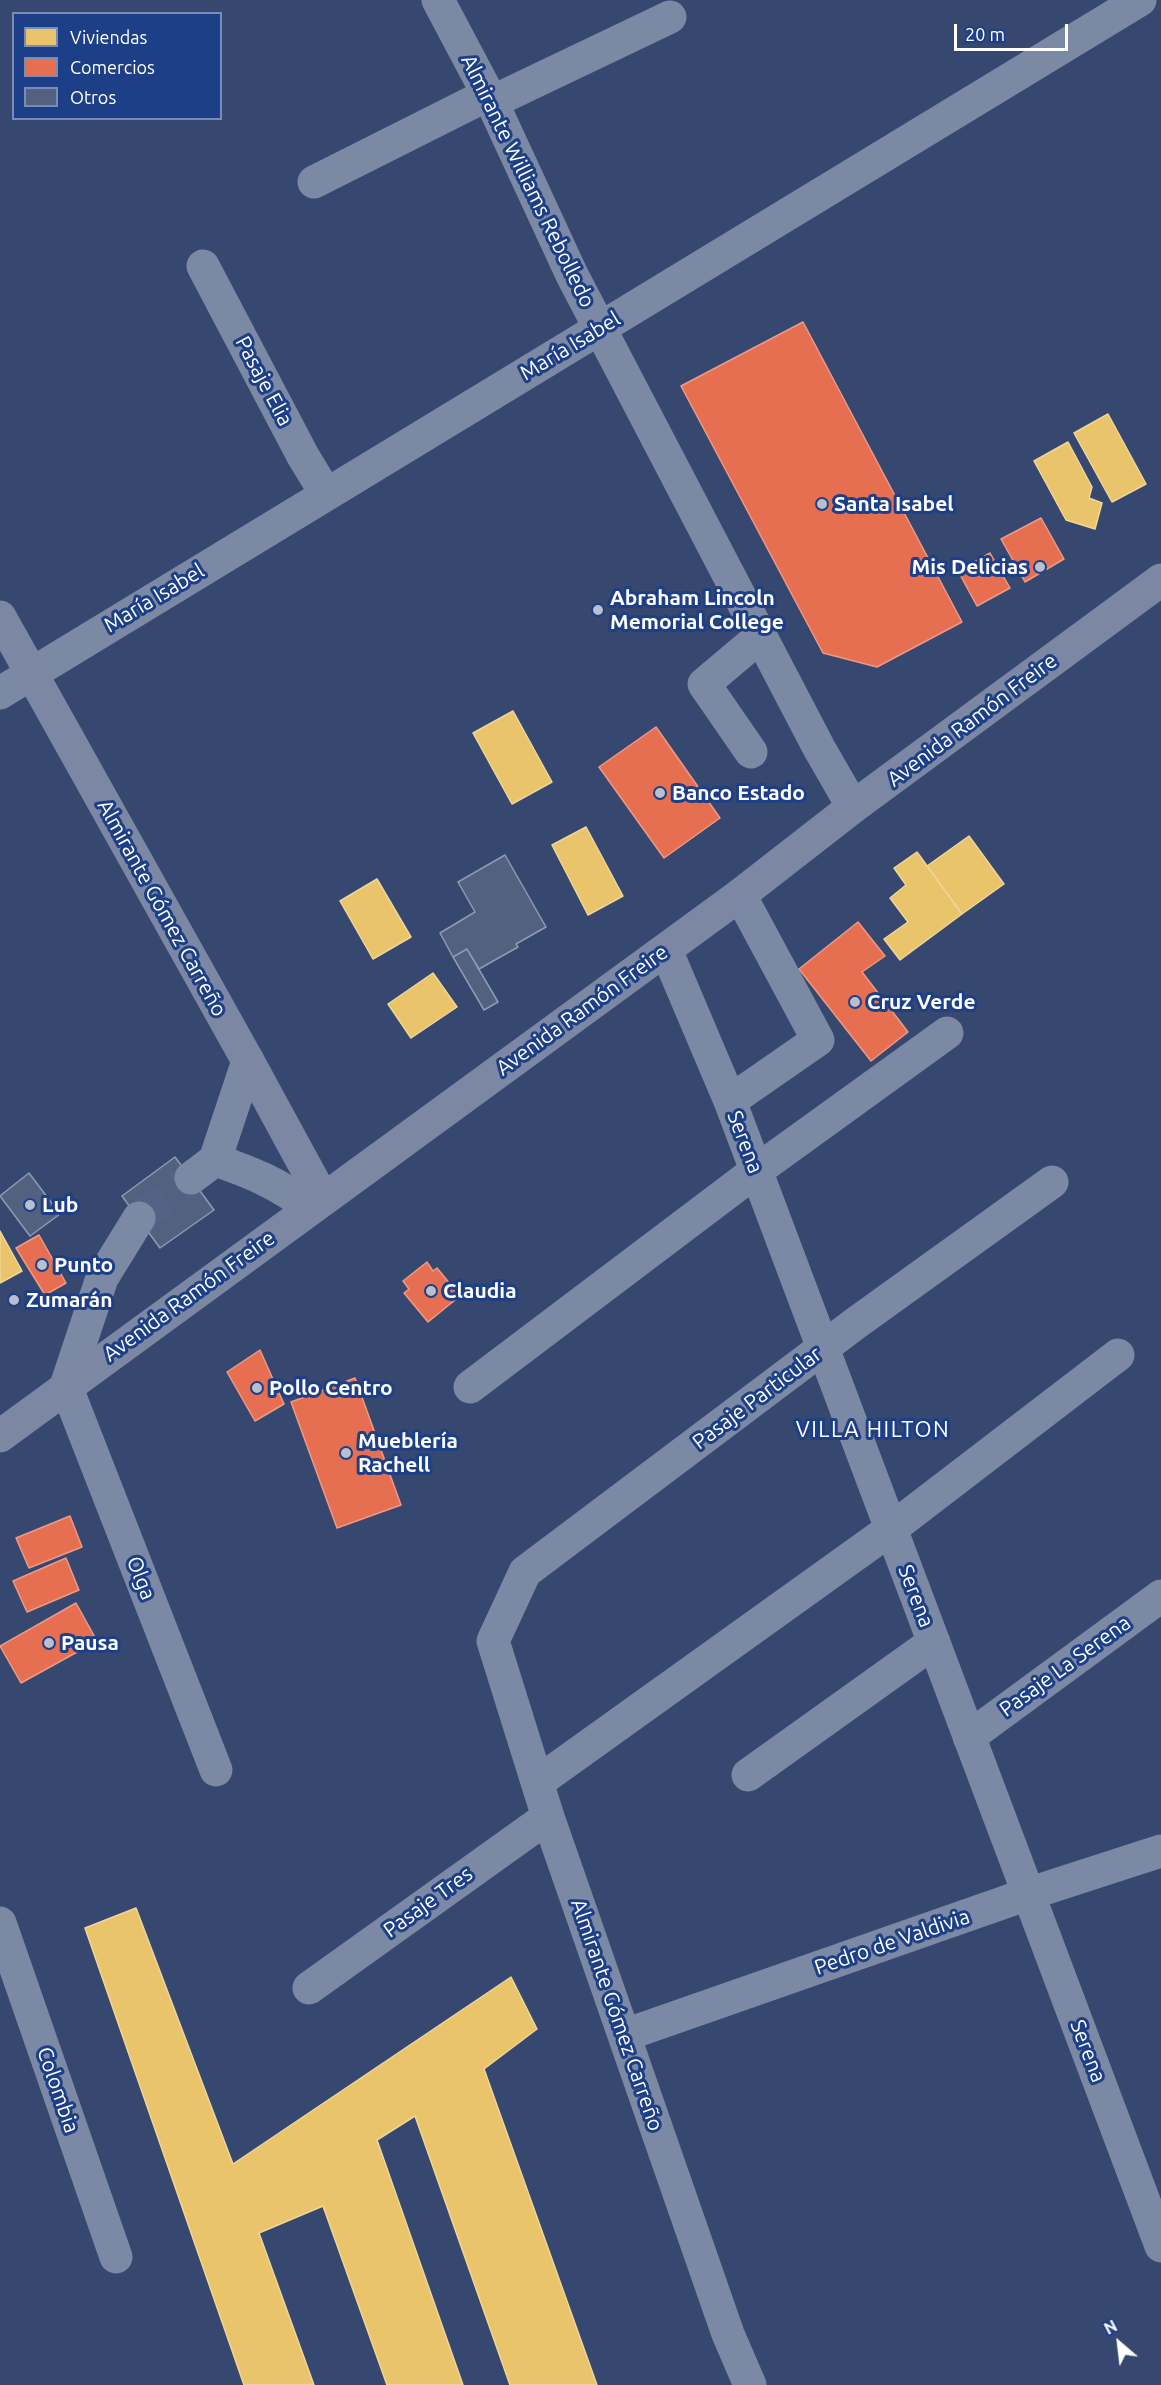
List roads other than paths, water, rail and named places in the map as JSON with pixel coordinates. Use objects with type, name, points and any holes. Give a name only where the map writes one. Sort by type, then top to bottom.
[{"type":"main road","name":"Avenida Ramón Freire","points":[[0,1436],[666,950],[854,807],[1161,580]]},
{"type":"main road","name":"Almirante Gómez Carreño","points":[[0,617],[249,1061],[316,1204]]},
{"type":"street","name":"Almirante Williams Rebolledo","points":[[438,0],[490,99],[572,275],[819,748],[854,807]]},
{"type":"street","name":"María Isabel","points":[[0,693],[600,328],[1101,10],[1140,0]]},
{"type":"street","points":[[314,182],[670,17]]},
{"type":"street","name":"Pasaje Elia","points":[[203,266],[326,494]]},
{"type":"street","points":[[751,752],[704,684],[761,636]]},
{"type":"street","points":[[730,1101],[818,1040],[740,895]]},
{"type":"street","name":"Serena","points":[[666,950],[730,1101],[1029,1894],[1154,2204],[1161,2246]]},
{"type":"street","points":[[470,1387],[756,1171],[947,1032]]},
{"type":"street","points":[[249,1061],[203,1169],[273,1182],[316,1204]]},
{"type":"street","name":"Pasaje Particular","points":[[493,1641],[525,1572],[823,1348],[1052,1182]]},
{"type":"street","points":[[66,1386],[102,1278],[139,1218]]},
{"type":"street","points":[[537,1782],[891,1528],[1118,1355]]},
{"type":"street","name":"Olga","points":[[66,1386],[216,1770]]},
{"type":"street","name":"Pasaje La Serena","points":[[969,1737],[1161,1596]]},
{"type":"street","name":"Almirante Gómez Carreño","points":[[493,1641],[548,1817],[728,2334],[750,2385]]},
{"type":"street","points":[[748,1775],[933,1642]]},
{"type":"street","name":"Pasaje Tres","points":[[309,1988],[548,1817]]},
{"type":"street","name":"Pedro de Valdivia","points":[[625,2035],[1029,1894],[1161,1851]]},
{"type":"street","name":"Colombia","points":[[0,1923],[116,2258]]},
{"type":"tunnel","points":[[139,1218],[191,1178]]},
{"type":"place","name":"Santa Isabel","points":[[822,504]]},
{"type":"place","name":"Mis Delicias","points":[[1040,567]]},
{"type":"place","name":"Abraham Lincoln Memorial College","points":[[598,610]]},
{"type":"place","name":"Banco Estado","points":[[660,793]]},
{"type":"place","name":"Cruz Verde","points":[[855,1002]]},
{"type":"place","name":"Lub","points":[[30,1205]]},
{"type":"place","name":"Punto","points":[[42,1265]]},
{"type":"place","name":"Claudia","points":[[431,1291]]},
{"type":"place","name":"Zumarán","points":[[14,1300]]},
{"type":"place","name":"Pollo Centro","points":[[257,1388]]},
{"type":"place","name":"Mueblería Rachell","points":[[346,1453]]},
{"type":"place","name":"Pausa","points":[[49,1643]]},
{"type":"district","name":"VILLA HILTON","points":[[873,1430]]}]
